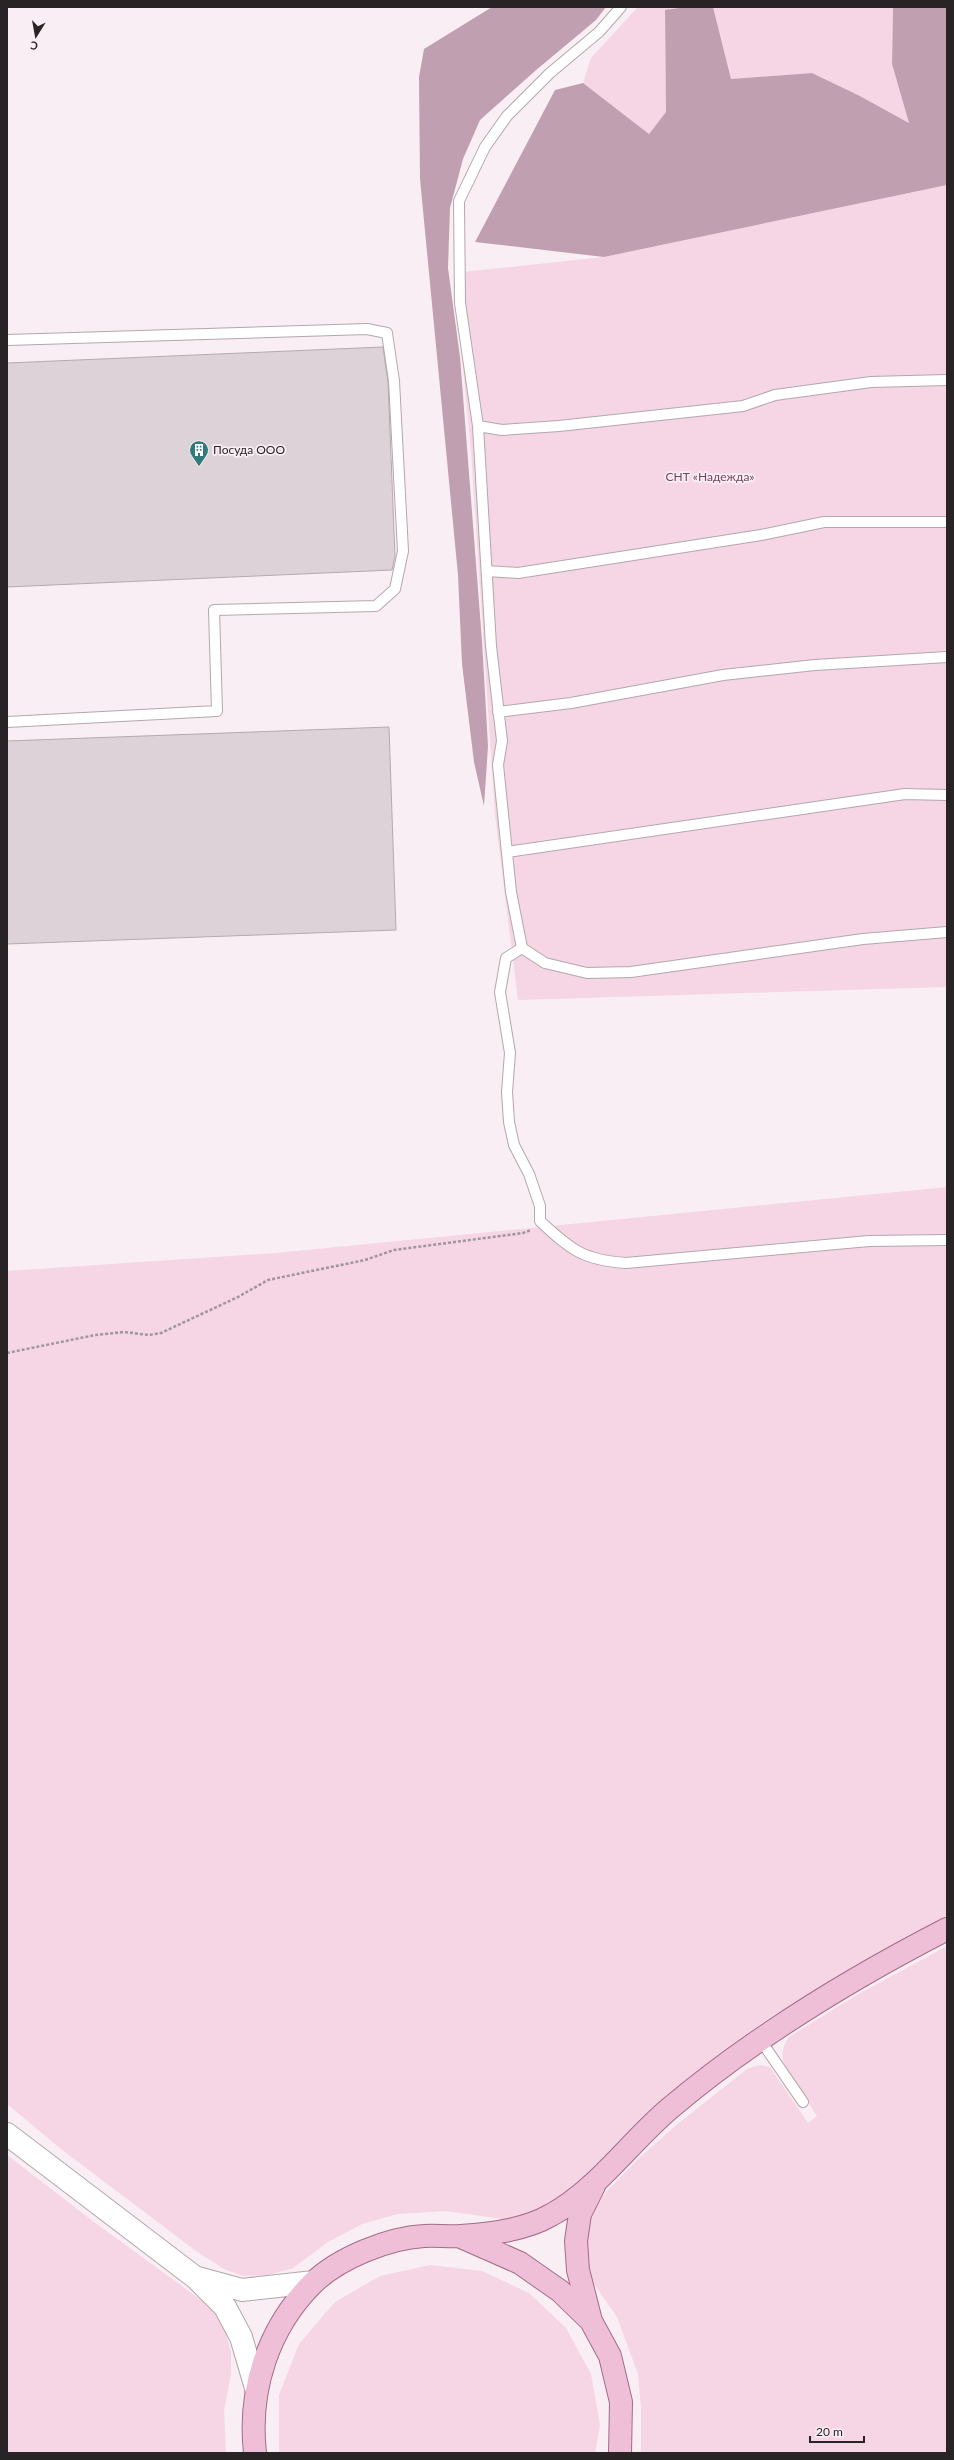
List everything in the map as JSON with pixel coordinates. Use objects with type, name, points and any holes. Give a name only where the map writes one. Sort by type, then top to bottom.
[{"type":"main road","points":[[255,2453],[252,2432],[256,2388],[269,2347],[286,2315],[314,2282],[340,2263],[377,2246],[422,2236],[460,2237],[527,2226],[553,2215],[598,2178],[667,2110],[759,2038],[847,1984],[947,1929]]},
{"type":"main road","points":[[7,2134],[196,2278],[225,2307],[241,2337],[256,2388]]},
{"type":"main road","points":[[598,2178],[580,2214],[576,2241],[578,2270],[591,2321],[610,2356],[619,2395],[622,2451]]},
{"type":"main road","points":[[460,2237],[520,2263],[560,2291],[591,2321]]},
{"type":"main road","points":[[196,2278],[242,2290],[314,2282]]},
{"type":"lane","points":[[621,7],[599,32],[550,73],[507,116],[485,147],[459,201],[460,303],[478,426],[491,646],[502,741],[498,765],[511,892],[522,948],[545,963],[573,970],[587,973],[631,972],[863,939],[947,932]]},
{"type":"lane","points":[[7,340],[367,329],[387,333],[394,381],[403,551],[395,590],[376,606],[214,610],[218,711],[7,722]]},
{"type":"lane","points":[[478,426],[502,430],[559,426],[743,406],[775,395],[871,382],[947,380]]},
{"type":"lane","points":[[487,571],[518,573],[761,535],[824,522],[947,522]]},
{"type":"lane","points":[[498,712],[571,703],[723,675],[815,666],[947,657]]},
{"type":"lane","points":[[508,852],[889,796],[947,795]]},
{"type":"lane","points":[[522,948],[506,958],[500,992],[510,1053],[507,1092],[509,1122],[514,1145],[529,1174],[540,1206],[540,1221],[561,1241],[588,1258],[626,1263],[868,1241],[947,1240]]},
{"type":"lane","points":[[759,2038],[803,2102]]},
{"type":"path","points":[[7,1353],[95,1335],[124,1332],[149,1335],[160,1333],[238,1297],[268,1280],[366,1260],[394,1250],[523,1233],[532,1229],[540,1221]]},
{"type":"green space","points":[[638,7],[686,7],[665,11],[666,112],[649,134],[583,83],[591,58]]},
{"type":"green space","points":[[713,7],[893,7],[892,64],[909,123],[858,95],[812,73],[731,79]]},
{"type":"green space","name":"СНТ «Надежда»","points":[[947,185],[947,987],[518,1000],[495,815],[471,451],[454,273],[604,257]]},
{"type":"green space","points":[[947,1187],[947,1916],[870,1957],[763,2022],[669,2096],[560,2200],[536,2216],[510,2220],[445,2211],[397,2214],[362,2224],[328,2242],[293,2268],[268,2275],[243,2276],[224,2269],[196,2251],[61,2149],[7,2104],[7,1271],[276,1253]]},
{"type":"green space","points":[[947,1946],[947,2453],[641,2453],[641,2407],[638,2374],[617,2317],[587,2274],[586,2231],[593,2211],[606,2192],[640,2157],[680,2122],[747,2069],[760,2065],[770,2067],[808,2123],[817,2116],[784,2064],[783,2060],[783,2050],[789,2037],[855,1996]]},
{"type":"green space","points":[[7,2155],[94,2222],[212,2308],[224,2327],[231,2352],[231,2374],[224,2411],[226,2453],[7,2453]]},
{"type":"green space","points":[[430,2265],[482,2271],[529,2293],[566,2328],[591,2374],[600,2425],[595,2453],[279,2453],[279,2395],[299,2344],[335,2302],[380,2276]]},
{"type":"shaded area","points":[[492,7],[606,7],[596,20],[535,71],[480,120],[463,159],[450,208],[448,268],[460,357],[482,641],[488,746],[484,806],[474,762],[462,664],[458,575],[420,179],[419,77],[424,49]]},
{"type":"shaded area","points":[[686,7],[713,7],[731,79],[812,73],[858,95],[909,123],[892,64],[893,7],[947,7],[947,185],[604,257],[475,242],[555,90],[583,83],[649,134],[666,112],[665,10]]},
{"type":"building","name":"Посуда ООО","points":[[383,347],[388,382],[395,556],[392,570],[7,587],[7,363]]},
{"type":"building","points":[[389,727],[396,930],[7,944],[7,741]]},
{"type":"place","name":"Посуда ООО","points":[[199,467]]}]
